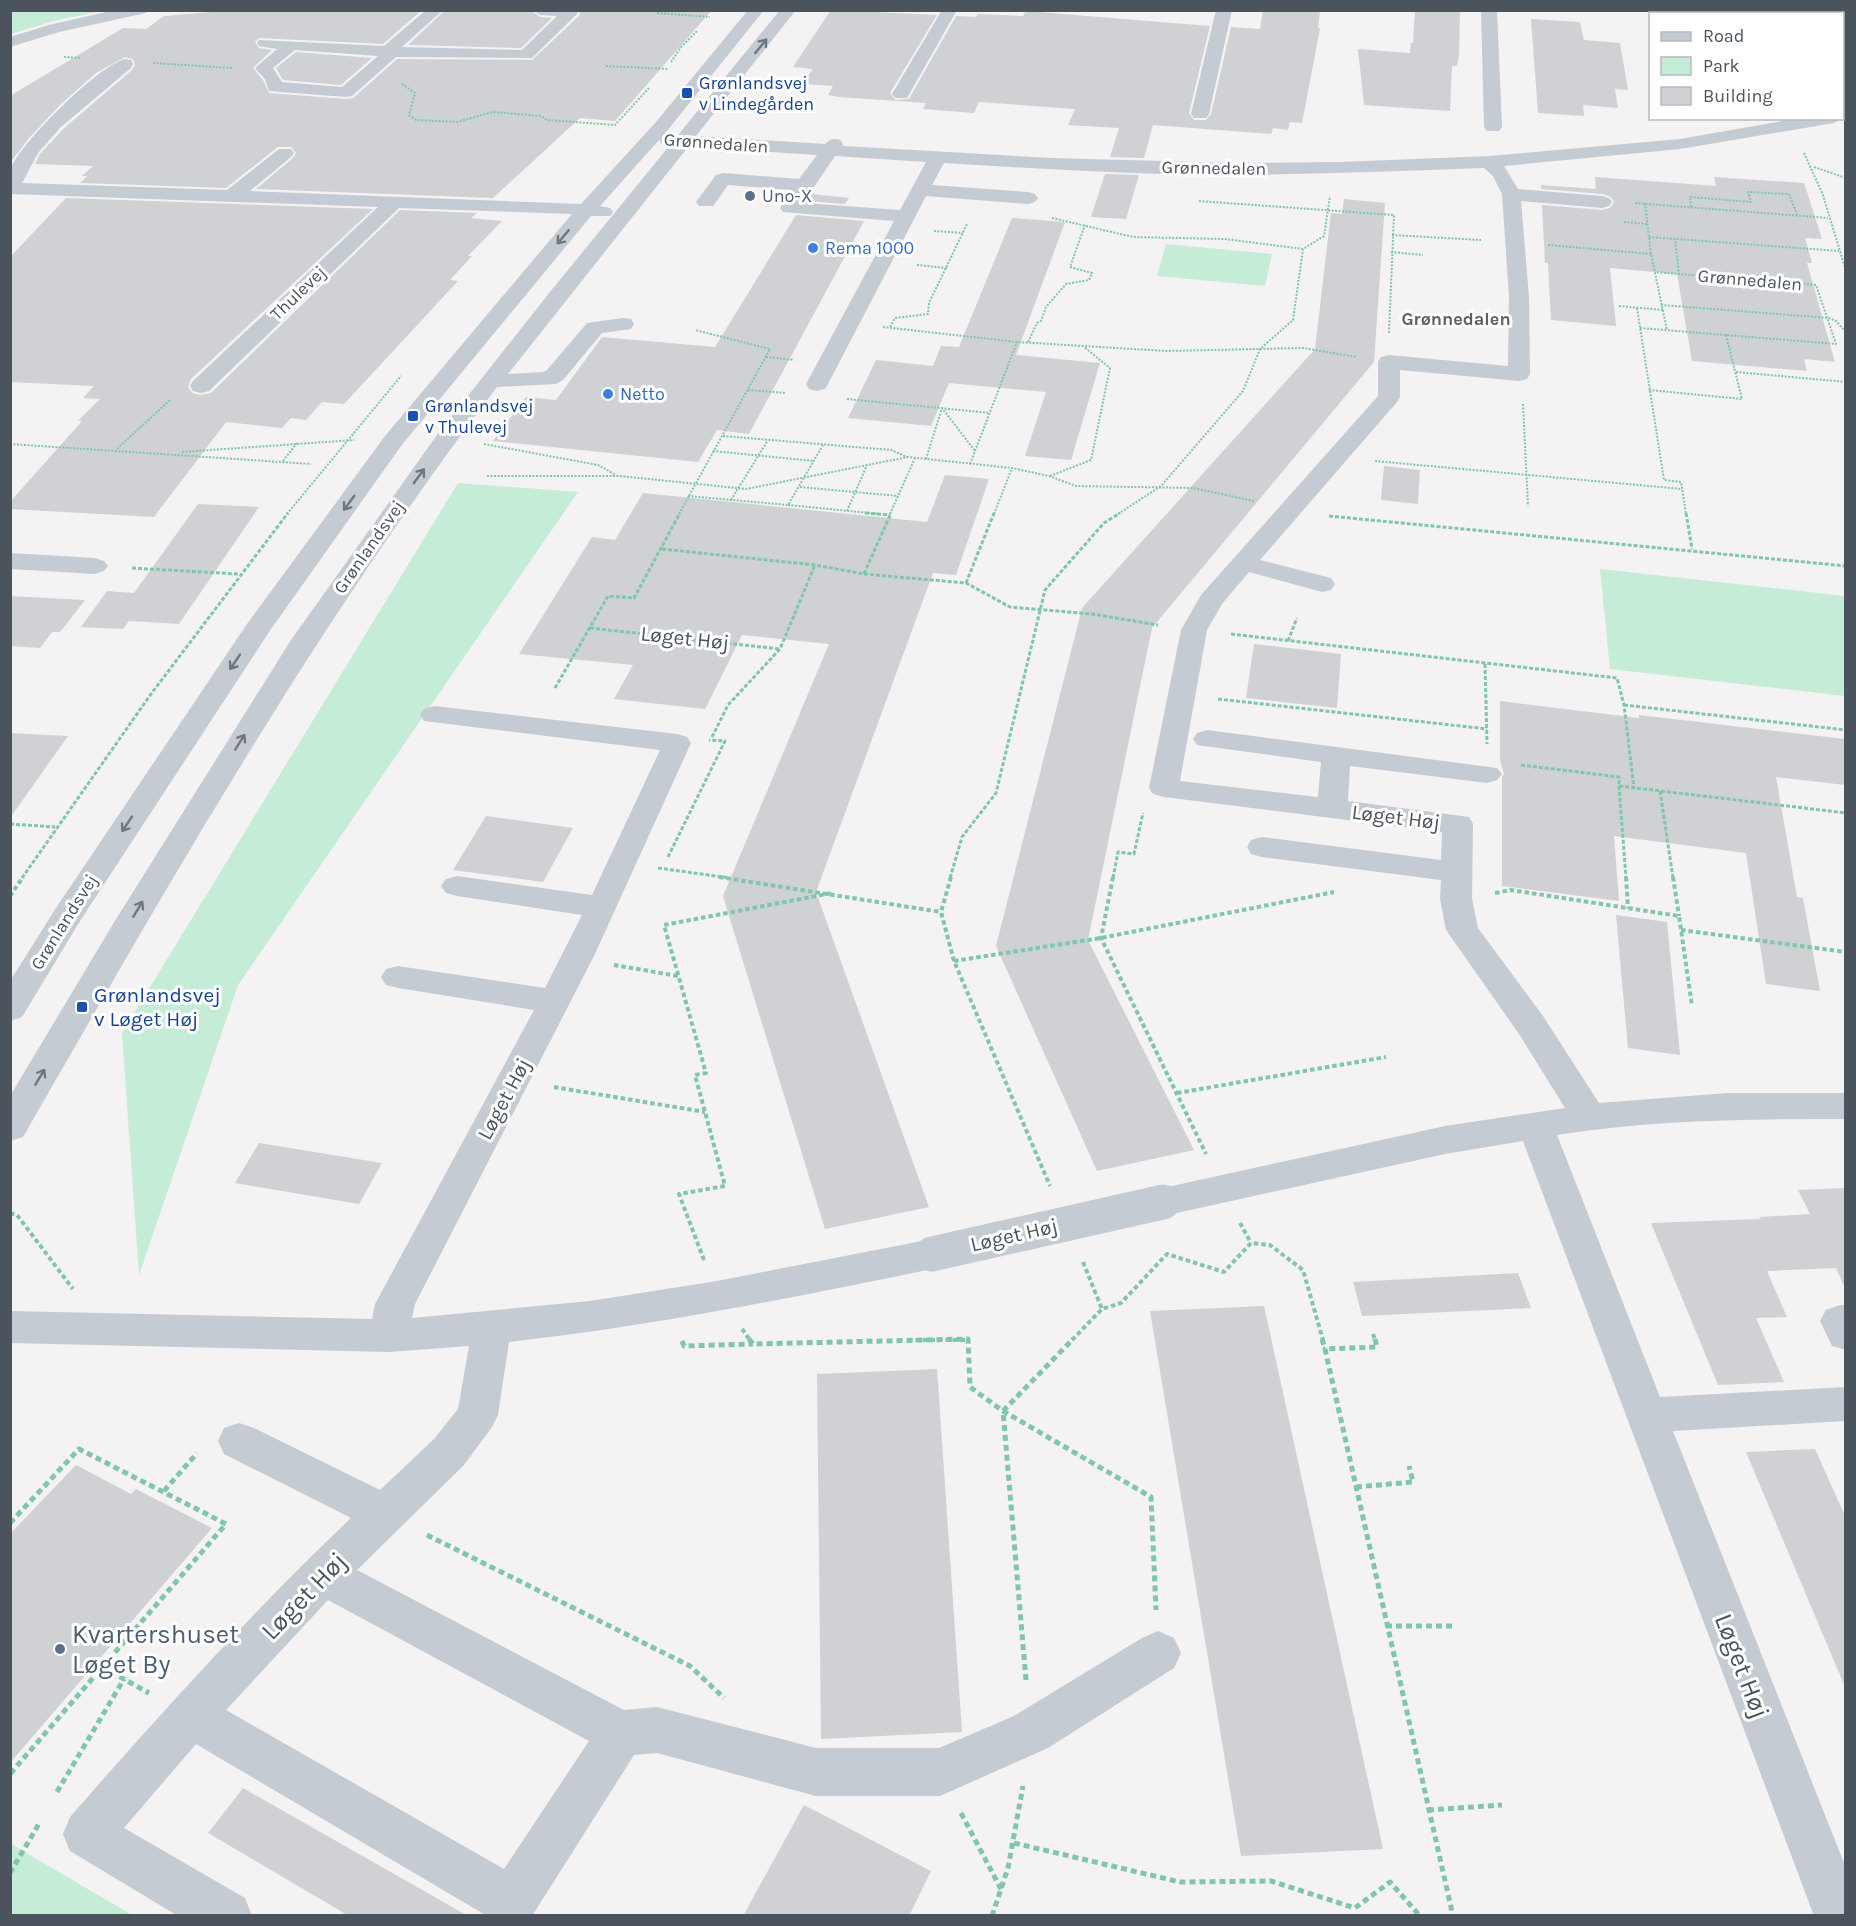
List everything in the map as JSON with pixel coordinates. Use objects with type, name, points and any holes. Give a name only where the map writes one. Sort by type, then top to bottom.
[{"type":"street","points":[[10,42],[55,28],[140,10]]},
{"type":"street","points":[[291,45],[263,68],[273,78],[275,87],[346,92],[436,10]]},
{"type":"street","name":"Grønlandsvej","points":[[10,1009],[67,916],[250,640],[393,441],[757,10]]},
{"type":"street","name":"Grønlandsvej","points":[[10,1128],[129,924],[305,640],[445,440],[623,214],[690,135],[789,10]]},
{"type":"street","points":[[901,94],[950,10]]},
{"type":"street","points":[[1200,114],[1224,10]]},
{"type":"street","points":[[1490,10],[1493,127]]},
{"type":"street","points":[[265,43],[389,52],[526,55],[570,13],[540,11],[526,25]]},
{"type":"street","points":[[498,53],[512,39]]},
{"type":"street","points":[[125,64],[74,103],[48,129],[32,148],[10,187],[395,201],[586,210],[623,214]]},
{"type":"street","name":"Grønnedalen","points":[[656,132],[831,148],[1051,164],[1236,169],[1341,168],[1489,162],[1680,144],[1822,120]]},
{"type":"street","points":[[831,148],[809,177],[790,208],[906,216]]},
{"type":"street","points":[[233,195],[285,153]]},
{"type":"street","points":[[816,384],[920,190],[932,156]]},
{"type":"street","points":[[1194,630],[1210,601],[1389,397],[1389,362],[1519,374],[1518,274],[1511,194],[1501,174],[1489,162]]},
{"type":"street","points":[[705,202],[723,178],[809,177]]},
{"type":"street","points":[[920,190],[1028,198]]},
{"type":"street","points":[[1511,194],[1602,202]]},
{"type":"street","name":"Thulevej","points":[[201,386],[395,201]]},
{"type":"street","points":[[491,381],[548,380],[555,375],[595,328],[623,324]]},
{"type":"street","points":[[10,561],[94,566]]},
{"type":"street","points":[[1243,562],[1322,584]]},
{"type":"street","name":"Løget Høj","points":[[1194,630],[1164,788],[1458,824],[1456,885],[1462,930],[1528,1020],[1589,1117]]},
{"type":"street","name":"Løget Høj","points":[[389,1336],[395,1304],[514,1080],[602,907],[646,816],[677,743],[434,715]]},
{"type":"street","points":[[1207,739],[1336,756],[1487,762]]},
{"type":"street","points":[[1332,809],[1336,756]]},
{"type":"street","points":[[1262,847],[1344,858],[1456,885]]},
{"type":"street","points":[[457,886],[602,907]]},
{"type":"street","points":[[398,978],[554,1000]]},
{"type":"street","name":"Løget Høj","points":[[10,1328],[389,1336],[590,1317],[717,1297],[932,1254],[1445,1140],[1589,1117],[1728,1106],[1845,1106]]},
{"type":"street","name":"Løget Høj","points":[[1535,1126],[1839,1916]]},
{"type":"street","points":[[1845,1321],[1840,1321],[1845,1334]]},
{"type":"street","name":"Løget Høj","points":[[227,1916],[87,1834],[190,1715],[323,1574],[449,1452],[477,1415],[489,1354],[490,1328]]},
{"type":"street","points":[[1646,1415],[1845,1404]]},
{"type":"street","points":[[239,1441],[386,1514]]},
{"type":"street","points":[[323,1574],[621,1733],[657,1730],[816,1772],[940,1772],[1030,1732],[1158,1653]]},
{"type":"street","points":[[190,1715],[512,1902],[621,1733]]},
{"type":"path","points":[[657,13],[714,17],[707,23]]},
{"type":"path","points":[[659,77],[681,47],[700,29]]},
{"type":"path","points":[[55,57],[125,64],[141,62],[263,68]]},
{"type":"path","points":[[606,66],[705,72]]},
{"type":"path","points":[[362,78],[391,80],[411,89],[415,99],[411,118],[457,122],[493,112],[615,126],[652,86]]},
{"type":"path","points":[[1800,147],[1813,167],[1845,270]]},
{"type":"path","points":[[1813,167],[1845,178]]},
{"type":"path","points":[[1691,207],[1690,197],[1751,202],[1748,192],[1789,194],[1797,215]]},
{"type":"path","points":[[1028,198],[1022,216],[1066,220],[1133,237],[1225,239],[1303,249],[1324,237],[1331,193]]},
{"type":"path","points":[[1713,199],[1714,209]]},
{"type":"path","points":[[849,323],[1017,342],[1166,351],[1303,348],[1389,362],[1394,215],[1197,201]]},
{"type":"path","points":[[1667,330],[1655,272],[1645,203],[1828,218]]},
{"type":"path","points":[[890,327],[895,318],[928,314],[929,303],[970,216]]},
{"type":"path","points":[[1028,342],[1037,323],[1041,321],[1046,307],[1066,284],[1089,280],[1092,273],[1070,267],[1085,225]]},
{"type":"path","name":"Grønnedalen","points":[[1649,237],[1839,251]]},
{"type":"path","points":[[1675,238],[1679,274]]},
{"type":"path","points":[[1051,1189],[954,961],[941,912],[962,837],[996,793],[1045,590],[1104,523],[1161,486],[1243,391],[1260,349],[1293,320],[1303,249]]},
{"type":"path","points":[[1391,252],[1423,255]]},
{"type":"path","name":"Grønnedalen","points":[[1640,328],[1836,344],[1816,285],[1655,272]]},
{"type":"path","points":[[1661,305],[1829,318],[1836,321],[1845,332]]},
{"type":"path","points":[[1619,306],[1663,310]]},
{"type":"path","points":[[1637,308],[1664,480],[1681,482],[1692,549]]},
{"type":"path","name":"Løget Høj","points":[[555,687],[608,596],[634,598],[662,549],[694,484],[770,349],[695,330]]},
{"type":"path","points":[[1649,390],[1742,399],[1726,335]]},
{"type":"path","points":[[970,464],[1017,342]]},
{"type":"path","points":[[1049,476],[1091,460],[1110,368],[1082,346]]},
{"type":"path","points":[[1736,372],[1845,382]]},
{"type":"path","points":[[1519,374],[1523,401],[1528,506]]},
{"type":"path","points":[[116,449],[181,391],[201,386]]},
{"type":"path","points":[[942,408],[990,413]]},
{"type":"path","points":[[942,408],[975,451]]},
{"type":"path","points":[[926,459],[942,408]]},
{"type":"path","points":[[723,436],[891,450],[908,458]]},
{"type":"path","points":[[169,453],[297,442],[369,439],[393,441]]},
{"type":"path","points":[[445,440],[484,444],[598,465],[620,476]]},
{"type":"path","points":[[731,500],[768,440]]},
{"type":"path","points":[[283,461],[297,442]]},
{"type":"path","points":[[10,444],[116,449],[311,464]]},
{"type":"path","points":[[788,505],[823,445]]},
{"type":"path","points":[[713,451],[814,461]]},
{"type":"path","points":[[1336,457],[1682,489]]},
{"type":"path","points":[[864,574],[915,458]]},
{"type":"path","points":[[487,476],[620,476],[739,488],[915,458],[1012,468],[1049,476],[1076,486],[1193,488],[1254,501],[1287,513],[1692,549],[1845,566]]},
{"type":"path","points":[[848,511],[867,465]]},
{"type":"path","points":[[966,583],[1012,468]]},
{"type":"path","points":[[800,487],[898,496]]},
{"type":"path","points":[[688,496],[890,515]]},
{"type":"path","points":[[662,549],[815,565],[864,574],[966,583],[1010,608],[1092,614],[1194,630],[1617,678],[1624,705],[1634,788]]},
{"type":"path","points":[[711,739],[728,705],[780,649],[815,565]]},
{"type":"path","points":[[94,566],[239,574]]},
{"type":"path","points":[[1288,641],[1297,618]]},
{"type":"path","name":"Løget Høj","points":[[590,628],[780,649]]},
{"type":"path","points":[[1485,664],[1487,762]]},
{"type":"path","points":[[1182,695],[1487,729]]},
{"type":"path","points":[[1624,705],[1845,730]]},
{"type":"path","points":[[1520,765],[1619,777],[1628,908]]},
{"type":"path","points":[[1619,786],[1845,813]]},
{"type":"path","points":[[1660,791],[1692,1006]]},
{"type":"path","points":[[1143,811],[1134,854],[1118,852],[1101,938],[1251,1244]]},
{"type":"path","points":[[10,824],[56,827]]},
{"type":"path","points":[[954,961],[1101,938],[1341,890],[1344,858]]},
{"type":"path","points":[[622,863],[832,893],[941,912]]},
{"type":"path","points":[[1456,885],[1511,890],[1679,916]]},
{"type":"path","points":[[1681,930],[1845,952]]},
{"type":"path","points":[[575,957],[678,976]]},
{"type":"path","points":[[1177,1093],[1386,1057]]},
{"type":"path","points":[[514,1080],[705,1112]]},
{"type":"path","points":[[10,1213],[17,1215],[80,1298],[70,1330]]},
{"type":"path","points":[[992,1916],[1003,1893],[1014,1843],[1030,1732],[1003,1411],[1102,1308],[1121,1303],[1167,1254],[1224,1272],[1251,1244],[1270,1245],[1303,1270],[1325,1349],[1453,1916]]},
{"type":"path","points":[[1079,1254],[1102,1308]]},
{"type":"path","points":[[1325,1349],[1377,1347],[1373,1334]]},
{"type":"path","points":[[10,1523],[79,1449],[226,1524],[10,1774]]},
{"type":"path","points":[[1356,1487],[1413,1482],[1409,1466]]},
{"type":"path","points":[[386,1514],[690,1666],[733,1707]]},
{"type":"path","points":[[1386,1626],[1452,1626]]},
{"type":"path","points":[[102,1667],[190,1715]]},
{"type":"path","points":[[53,1801],[124,1679]]},
{"type":"path","points":[[940,1772],[1003,1893]]},
{"type":"path","points":[[1428,1810],[1502,1805]]},
{"type":"path","points":[[10,1873],[47,1811]]},
{"type":"path","points":[[1014,1843],[1180,1882],[1271,1881],[1355,1908],[1390,1882],[1420,1916]]},
{"type":"green space","points":[[11,10],[101,11],[54,21],[11,34]]},
{"type":"green space","points":[[1166,244],[1272,254],[1265,286],[1157,276]]},
{"type":"green space","points":[[458,483],[578,492],[238,985],[139,1275],[122,1033]]},
{"type":"green space","points":[[1600,569],[1845,596],[1845,696],[1610,669]]},
{"type":"green space","points":[[11,1843],[23,1851],[132,1915],[11,1915]]},
{"type":"building","points":[[234,10],[422,10],[383,44],[259,38],[255,42],[259,48],[272,50],[253,68],[263,80],[269,93],[346,99],[353,98],[397,59],[532,60],[580,15],[579,10],[712,10],[615,121],[580,118],[493,198],[256,189],[293,158],[296,153],[291,147],[278,147],[226,188],[80,183],[87,176],[82,176],[93,166],[35,164],[40,154],[63,129],[132,70],[135,65],[133,59],[125,57],[96,73],[61,104],[29,138],[10,163],[10,96],[123,28],[146,29],[164,16]]},
{"type":"building","points":[[445,10],[531,10],[540,17],[552,18],[521,48],[408,45]]},
{"type":"building","points":[[831,10],[937,15],[890,93],[895,100],[909,99],[956,16],[976,17],[978,14],[1023,16],[1026,11],[1210,26],[1189,113],[1194,120],[1206,120],[1211,114],[1231,27],[1260,29],[1263,10],[1320,10],[1318,28],[1320,28],[1302,123],[1290,122],[1288,130],[1273,128],[1271,134],[1153,125],[1144,158],[1110,157],[1119,128],[1068,125],[1075,109],[979,102],[974,113],[923,109],[926,103],[839,97],[828,95],[833,86],[802,84],[813,69],[793,67]]},
{"type":"building","points":[[1415,10],[1460,10],[1459,55],[1457,66],[1452,66],[1450,111],[1364,105],[1358,49],[1410,53],[1411,43],[1413,43]]},
{"type":"building","points":[[1531,19],[1580,22],[1584,40],[1620,43],[1628,90],[1615,89],[1618,108],[1583,105],[1584,116],[1538,113]]},
{"type":"building","points":[[296,52],[372,58],[341,85],[283,80],[276,68]]},
{"type":"building","points":[[1105,174],[1139,175],[1126,219],[1091,217]]},
{"type":"building","points":[[1595,177],[1716,186],[1714,177],[1804,183],[1822,239],[1805,238],[1812,263],[1807,263],[1835,362],[1804,359],[1807,371],[1692,361],[1677,274],[1610,268],[1616,326],[1551,320],[1542,205],[1602,210],[1610,208],[1614,202],[1611,197],[1603,194],[1541,189],[1541,185],[1596,189]]},
{"type":"building","points":[[812,194],[849,198],[845,204],[807,201]]},
{"type":"building","points":[[66,198],[373,209],[191,379],[188,387],[192,393],[200,395],[211,393],[400,210],[477,213],[471,218],[502,221],[468,256],[472,256],[450,280],[458,281],[344,404],[322,402],[306,420],[291,418],[282,428],[226,422],[154,517],[10,509],[10,502],[82,421],[78,421],[100,399],[83,398],[94,386],[10,382],[10,257]]},
{"type":"building","points":[[1344,199],[1385,203],[1374,362],[1152,628],[1088,940],[1194,1150],[1097,1171],[996,946],[1082,608],[1315,349],[1331,213],[1342,214]]},
{"type":"building","points":[[796,215],[864,221],[749,434],[717,430],[698,462],[493,441],[526,397],[556,400],[602,337],[715,347]]},
{"type":"building","points":[[1012,218],[1065,222],[1016,355],[1100,363],[1071,460],[1025,456],[1046,392],[949,383],[931,426],[848,418],[876,360],[933,366],[941,346],[959,347]]},
{"type":"building","points":[[1384,466],[1420,470],[1418,504],[1381,500]]},
{"type":"building","points":[[945,475],[989,479],[956,575],[933,573],[816,892],[929,1207],[825,1229],[723,896],[829,644],[742,635],[705,709],[614,699],[633,665],[519,654],[592,537],[615,540],[643,493],[927,522]]},
{"type":"building","points":[[198,504],[259,507],[179,624],[129,621],[123,629],[81,627],[107,591],[134,593]]},
{"type":"building","points":[[10,596],[85,600],[60,632],[52,632],[40,648],[10,646]]},
{"type":"building","points":[[1254,644],[1341,654],[1337,708],[1246,698]]},
{"type":"building","points":[[1500,701],[1845,739],[1845,785],[1776,777],[1797,897],[1803,898],[1820,991],[1766,984],[1746,853],[1614,836],[1619,901],[1502,886],[1502,777],[1504,774],[1500,760]]},
{"type":"building","points":[[10,733],[68,736],[10,818]]},
{"type":"building","points":[[486,816],[573,828],[543,882],[453,870]]},
{"type":"building","points":[[1616,915],[1667,922],[1680,1055],[1628,1048]]},
{"type":"building","points":[[259,1143],[382,1163],[359,1204],[235,1183]]},
{"type":"building","points":[[1845,1188],[1845,1288],[1836,1268],[1767,1271],[1787,1317],[1756,1318],[1784,1382],[1718,1385],[1651,1223],[1761,1219],[1759,1217],[1810,1214],[1798,1190]]},
{"type":"building","points":[[1518,1273],[1531,1308],[1362,1316],[1353,1282]]},
{"type":"building","points":[[1264,1306],[1383,1849],[1241,1856],[1150,1311]]},
{"type":"building","points":[[937,1369],[962,1732],[821,1739],[817,1374]]},
{"type":"building","points":[[1815,1449],[1845,1516],[1845,1687],[1746,1452]]},
{"type":"building","name":"Kvartershuset Løget By","points":[[76,1465],[131,1494],[136,1489],[212,1528],[10,1763],[10,1534]]},
{"type":"building","points":[[243,1788],[468,1916],[349,1916],[208,1833]]},
{"type":"building","points":[[804,1805],[931,1871],[909,1916],[743,1916]]},
{"type":"place","name":"Grønlandsvej v Lindegården","points":[[687,93]]},
{"type":"place","name":"Uno-X","points":[[750,196]]},
{"type":"place","name":"Rema 1000","points":[[813,248]]},
{"type":"place","name":"Netto","points":[[608,394]]},
{"type":"place","name":"Grønlandsvej v Thulevej","points":[[413,416]]},
{"type":"place","name":"Grønlandsvej v Løget Høj","points":[[82,1007]]},
{"type":"place","name":"Kvartershuset Løget By","points":[[60,1649]]},
{"type":"district","name":"Grønnedalen","points":[[1456,319]]}]
